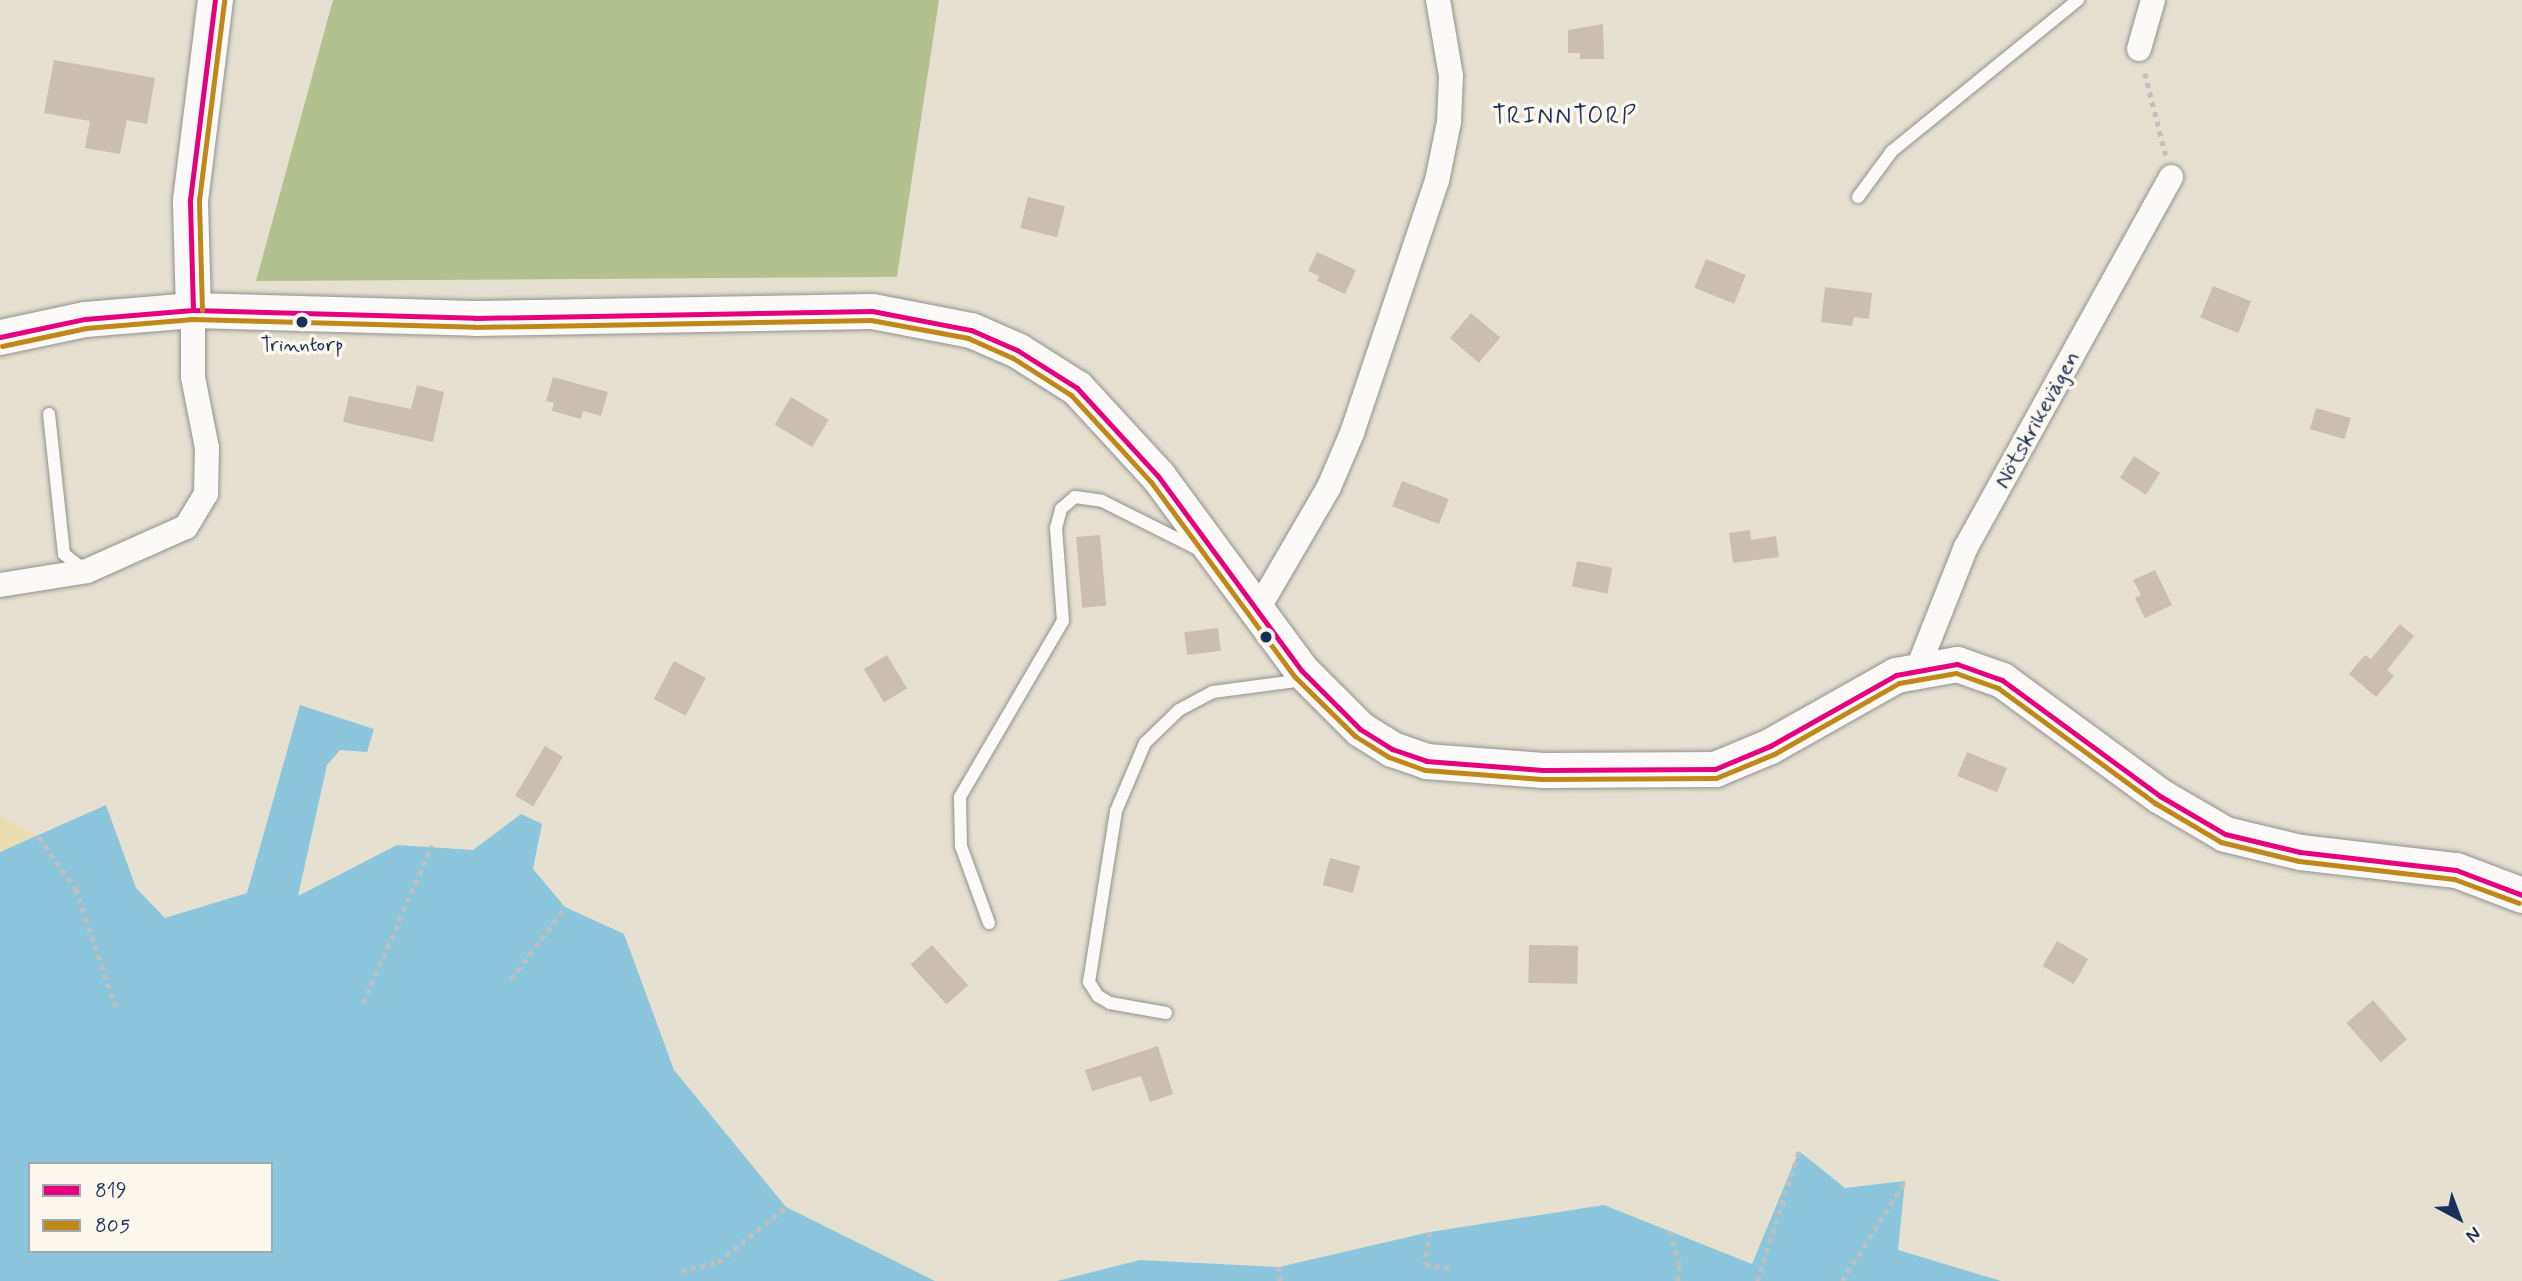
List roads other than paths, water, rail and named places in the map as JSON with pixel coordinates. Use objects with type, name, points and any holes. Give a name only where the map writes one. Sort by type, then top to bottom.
[{"type":"main road","points":[[193,310],[190,200],[215,0]]},
{"type":"main road","points":[[0,337],[85,319],[193,310],[475,318],[872,311],[971,330],[1017,350],[1077,388],[1158,475],[1310,679],[1360,729],[1392,749],[1426,761],[1543,770],[1684,773],[1731,765],[1866,690],[1918,668],[1957,664],[2002,680],[2160,796],[2225,834],[2300,852],[2456,870],[2522,895]]},
{"type":"street","points":[[1258,609],[1329,487],[1352,433],[1437,181],[1449,122],[1451,76],[1438,0]]},
{"type":"street","points":[[2139,49],[2153,0]]},
{"type":"street","name":"Nötskrikevägen","points":[[1918,668],[1966,547],[2171,177]]},
{"type":"street","points":[[0,585],[87,571],[186,527],[206,494],[207,448],[193,377],[193,310]]},
{"type":"lane","points":[[1858,197],[1892,151],[2078,0]]},
{"type":"lane","points":[[49,414],[64,554],[87,571]]},
{"type":"lane","points":[[989,923],[961,846],[960,797],[1063,621],[1056,528],[1060,509],[1075,497],[1102,501],[1223,562]]},
{"type":"lane","points":[[1166,1013],[1110,1003],[1098,996],[1089,982],[1116,811],[1145,743],[1179,710],[1213,692],[1310,679]]},
{"type":"water","points":[[300,705],[374,729],[367,752],[340,750],[327,765],[298,896],[397,845],[473,850],[521,814],[542,824],[533,869],[565,907],[624,934],[674,1070],[786,1207],[935,1281],[0,1281],[0,852],[106,805],[136,888],[165,918],[247,893]]},
{"type":"water","points":[[1799,1151],[1845,1188],[1905,1181],[1898,1250],[2001,1281],[1057,1281],[1140,1260],[1279,1267],[1430,1232],[1604,1205],[1752,1264]]},
{"type":"place","name":"Trinntorp","points":[[302,322]]},
{"type":"district","name":"TRINNTORP","points":[[1565,117]]}]
